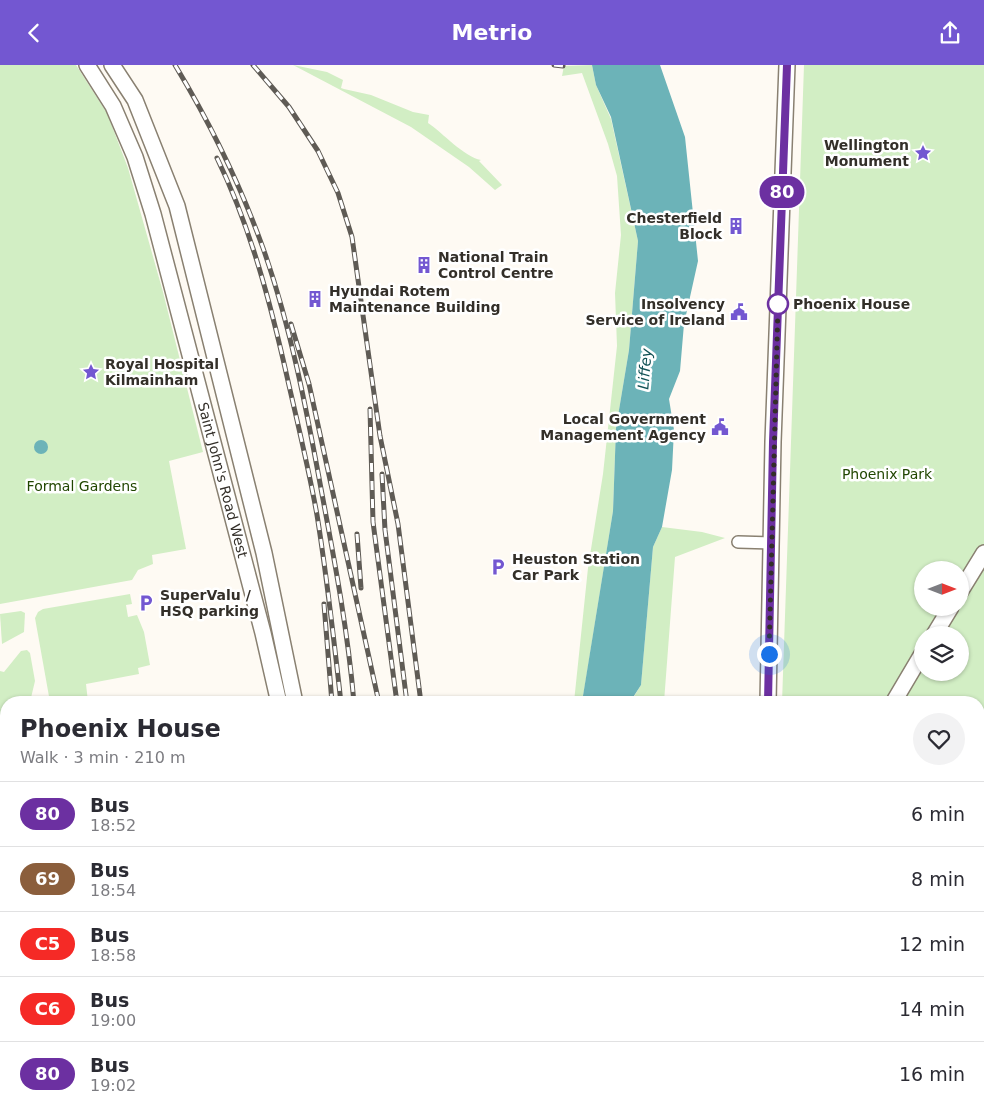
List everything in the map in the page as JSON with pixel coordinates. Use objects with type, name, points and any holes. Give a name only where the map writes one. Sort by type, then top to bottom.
[{"type":"main road","name":"Saint John's Road West","points":[[87,65],[113,105],[135,157],[153,214],[264,633],[278,696]]},
{"type":"main road","name":"Saint John's Road West","points":[[112,65],[135,100],[177,206],[264,553],[294,696]]},
{"type":"main road","points":[[768,696],[771,543],[787,66]]},
{"type":"main road","points":[[969,577],[984,553]]},
{"type":"main road","points":[[897,696],[914,668]]},
{"type":"street","points":[[738,542],[771,543]]},
{"type":"green space","name":"Royal Hospital Kilmainham","points":[[0,65],[76,65],[107,113],[128,168],[163,292],[203,452],[169,461],[186,549],[152,555],[153,564],[138,570],[132,580],[0,604]]},
{"type":"green space","points":[[293,65],[327,72],[343,80],[341,88],[371,95],[413,112],[429,115],[428,123],[461,150],[481,160],[479,161],[502,185],[495,190],[469,167],[411,127]]},
{"type":"green space","points":[[592,65],[596,85],[611,119],[638,241],[629,350],[616,428],[613,511],[583,696],[575,696],[588,568],[603,474],[617,346],[615,293],[621,235],[617,176],[608,144],[582,73],[562,76],[564,66]]},
{"type":"green space","name":"Phoenix Park","points":[[804,65],[984,65],[984,696],[782,696]]},
{"type":"green space","points":[[662,527],[702,532],[725,538],[675,557],[664,696],[634,696],[641,685],[653,547]]},
{"type":"green space","points":[[130,594],[132,604],[126,605],[128,617],[137,615],[144,632],[150,665],[138,668],[139,674],[86,684],[87,696],[49,696],[35,618],[38,612],[43,609]]},
{"type":"green space","points":[[21,611],[25,613],[24,632],[2,644],[0,614]]},
{"type":"green space","points":[[27,650],[30,653],[35,681],[31,696],[0,696],[0,671],[4,672],[21,651]]},
{"type":"water","name":"Liffey","points":[[592,65],[660,65],[685,137],[698,261],[684,324],[680,371],[669,399],[674,430],[672,470],[662,527],[653,547],[641,685],[634,696],[583,696],[613,511],[616,428],[629,350],[638,241],[611,117],[596,85]]},
{"type":"water","points":[[38,440],[44,440],[48,447],[44,454],[38,454],[34,450],[34,444]]},
{"type":"railway","points":[[175,65],[200,109],[234,177],[263,248],[282,308],[304,401],[332,546],[345,624],[353,696]]},
{"type":"railway","points":[[253,65],[289,107],[318,151],[338,193],[352,237],[380,436],[398,524],[420,696]]},
{"type":"railway","points":[[554,65],[563,66]]},
{"type":"railway","points":[[217,158],[250,239],[275,324],[314,498],[321,538],[340,696]]},
{"type":"railway","points":[[291,324],[309,384],[377,696]]},
{"type":"railway","points":[[370,409],[373,522],[396,696]]},
{"type":"railway","points":[[382,474],[385,530],[406,696]]},
{"type":"railway","points":[[357,534],[361,588]]},
{"type":"railway","points":[[324,604],[331,696]]},
{"type":"bus line","name":"80","points":[[768,696],[773,442],[787,65]]},
{"type":"place","name":"Wellington Monument","points":[[923,153]]},
{"type":"place","name":"Chesterfield Block","points":[[736,226]]},
{"type":"place","name":"National Train Control Centre","points":[[424,265]]},
{"type":"place","name":"Hyundai Rotem Maintenance Building","points":[[315,299]]},
{"type":"place","name":"Phoenix House","points":[[778,304]]},
{"type":"place","name":"Insolvency Service of Ireland","points":[[739,312]]},
{"type":"place","name":"Royal Hospital Kilmainham","points":[[91,372]]},
{"type":"place","name":"Local Government Management Agency","points":[[720,427]]},
{"type":"place","name":"Heuston Station Car Park","points":[[498,567]]},
{"type":"place","name":"SuperValu / HSQ parking","points":[[146,603]]},
{"type":"route","points":[[769,654],[778,304]]},
{"type":"park label","name":"Formal Gardens","points":[[82,486]]}]
